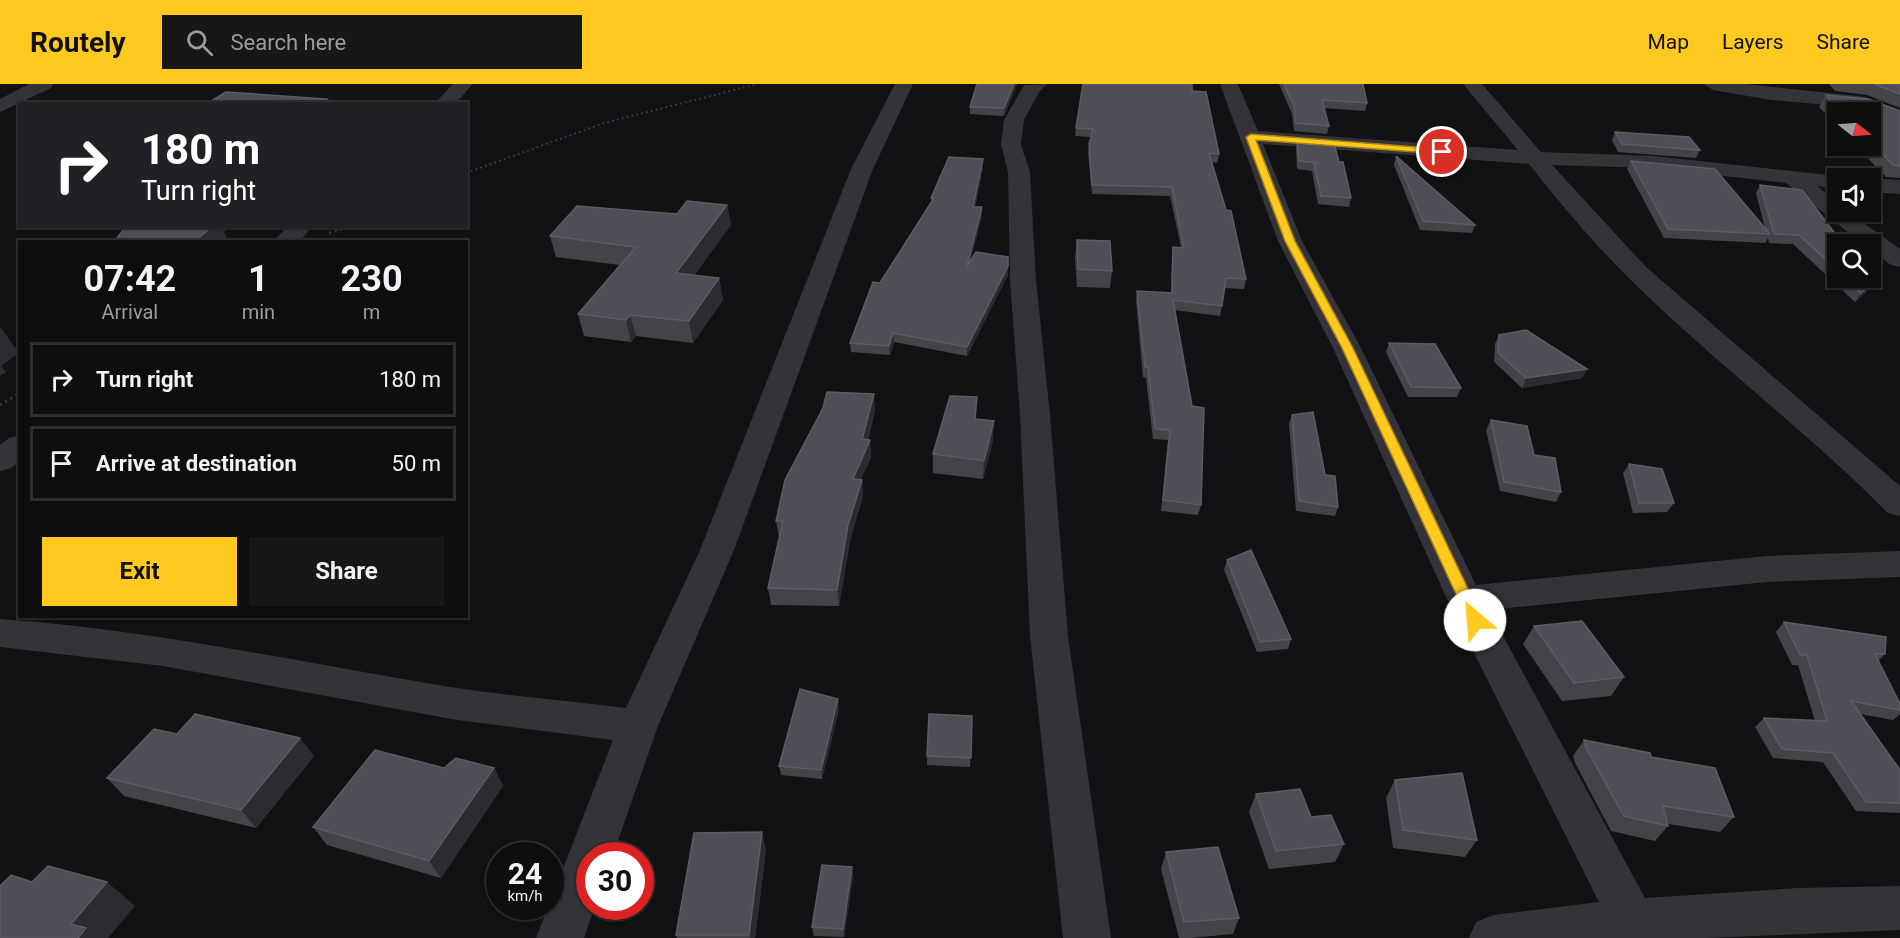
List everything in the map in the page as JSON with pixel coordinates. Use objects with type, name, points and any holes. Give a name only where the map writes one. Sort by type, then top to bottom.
[{"type":"street","points":[[0,106],[45,84]]},
{"type":"street","points":[[445,102],[464,84]]},
{"type":"street","points":[[595,842],[638,726],[717,550],[862,169],[904,84]]},
{"type":"street","points":[[1038,84],[1031,89],[1014,120],[1011,144],[1019,172],[1023,280],[1035,415],[1049,636],[1087,938]]},
{"type":"street","points":[[1229,84],[1290,241],[1347,348],[1465,599],[1632,920]]},
{"type":"street","points":[[1472,84],[1636,271],[1711,340],[1853,457],[1900,505]]},
{"type":"street","points":[[1713,84],[1768,89],[1866,103],[1900,117]]},
{"type":"street","points":[[1251,137],[1537,158],[1654,162],[1827,181]]},
{"type":"street","points":[[1793,178],[1839,216],[1900,260]]},
{"type":"street","points":[[1881,186],[1900,187]]},
{"type":"street","points":[[287,240],[300,228]]},
{"type":"street","points":[[0,461],[18,447]]},
{"type":"street","points":[[1465,599],[1767,569],[1900,564]]},
{"type":"street","points":[[0,633],[88,640],[183,653],[434,700],[638,726]]},
{"type":"street","points":[[560,938],[576,895]]},
{"type":"street","points":[[1492,938],[1632,920],[1820,908],[1900,908]]},
{"type":"path","points":[[468,172],[604,123],[758,84]]},
{"type":"path","points":[[0,405],[18,394]]},
{"type":"building","points":[[977,84],[1014,84],[1004,108],[970,107]]},
{"type":"building","points":[[1083,84],[1192,84],[1192,91],[1206,92],[1219,154],[1209,153],[1226,210],[1231,211],[1246,279],[1226,278],[1222,306],[1173,300],[1192,406],[1204,408],[1201,505],[1163,500],[1170,430],[1155,429],[1148,367],[1145,367],[1137,291],[1172,293],[1173,247],[1184,248],[1172,187],[1092,185],[1089,144],[1093,129],[1076,128]]},
{"type":"building","points":[[1284,84],[1363,84],[1367,103],[1322,100],[1329,126],[1296,123],[1294,106]]},
{"type":"building","points":[[1874,84],[1900,84],[1900,94]]},
{"type":"building","points":[[226,92],[327,99],[323,102],[209,102]]},
{"type":"building","points":[[1826,95],[1868,99],[1876,102],[1833,102]]},
{"type":"building","points":[[1881,104],[1900,111],[1900,166],[1893,165],[1881,152]]},
{"type":"building","points":[[1615,132],[1689,137],[1700,150],[1622,144]]},
{"type":"building","points":[[1297,141],[1334,143],[1339,162],[1343,162],[1351,198],[1321,196],[1314,164],[1318,163],[1299,161]]},
{"type":"building","points":[[1396,156],[1475,225],[1423,221]]},
{"type":"building","points":[[949,157],[983,159],[973,207],[982,207],[967,266],[976,252],[1008,257],[1008,266],[967,347],[893,333],[889,346],[850,343],[873,282],[880,283],[934,198],[931,198]]},
{"type":"building","points":[[1631,161],[1715,169],[1770,234],[1668,229]]},
{"type":"building","points":[[1760,185],[1802,190],[1835,234],[1827,234],[1827,261],[1799,235],[1774,234]]},
{"type":"building","points":[[687,201],[727,205],[676,273],[719,278],[689,321],[630,315],[626,320],[578,314],[636,247],[550,236],[577,206],[677,214]]},
{"type":"building","points":[[124,228],[210,228],[196,240],[116,240]]},
{"type":"building","points":[[1077,240],[1110,241],[1112,271],[1078,269]]},
{"type":"building","points":[[1855,288],[1867,288],[1861,293]]},
{"type":"building","points":[[1526,330],[1587,369],[1526,378],[1498,353],[1499,335]]},
{"type":"building","points":[[1389,343],[1435,344],[1461,388],[1411,387]]},
{"type":"building","points":[[827,392],[874,394],[862,439],[870,440],[853,479],[862,480],[848,525],[837,590],[768,588],[783,521],[776,521],[785,480],[823,408]]},
{"type":"building","points":[[950,396],[977,397],[975,419],[994,421],[984,461],[933,454]]},
{"type":"building","points":[[1313,412],[1325,475],[1335,476],[1338,507],[1299,501],[1292,415]]},
{"type":"building","points":[[1491,420],[1527,426],[1534,455],[1555,458],[1561,492],[1504,482]]},
{"type":"building","points":[[1629,464],[1662,469],[1674,503],[1639,503]]},
{"type":"building","points":[[1251,550],[1291,639],[1260,642],[1227,560]]},
{"type":"building","points":[[1582,621],[1624,677],[1574,683],[1534,626]]},
{"type":"building","points":[[1784,622],[1886,637],[1885,654],[1875,654],[1900,704],[1900,710],[1851,701],[1900,770],[1900,803],[1866,802],[1833,753],[1782,749],[1764,718],[1827,721],[1807,655],[1800,655]]},
{"type":"building","points":[[800,689],[838,699],[821,770],[779,766]]},
{"type":"building","points":[[195,714],[300,738],[241,810],[107,778],[154,729],[177,734]]},
{"type":"building","points":[[929,714],[972,716],[971,758],[927,756]]},
{"type":"building","points":[[1584,740],[1650,753],[1651,757],[1715,768],[1734,817],[1663,806],[1668,826],[1624,816],[1586,748]]},
{"type":"building","points":[[375,750],[444,768],[456,758],[494,768],[429,861],[313,827]]},
{"type":"building","points":[[1462,773],[1477,840],[1403,830],[1395,780]]},
{"type":"building","points":[[1300,789],[1311,817],[1331,815],[1344,844],[1276,851],[1256,794]]},
{"type":"building","points":[[762,832],[749,935],[676,935],[694,833]]},
{"type":"building","points":[[1218,847],[1239,918],[1184,922],[1166,852]]},
{"type":"building","points":[[822,865],[852,867],[843,929],[812,927]]},
{"type":"building","points":[[48,866],[107,882],[71,924],[86,928],[78,938],[0,938],[0,886],[11,875],[32,882]]},
{"type":"route","points":[[1442,152],[1251,137],[1290,241],[1347,348],[1475,620]]}]
